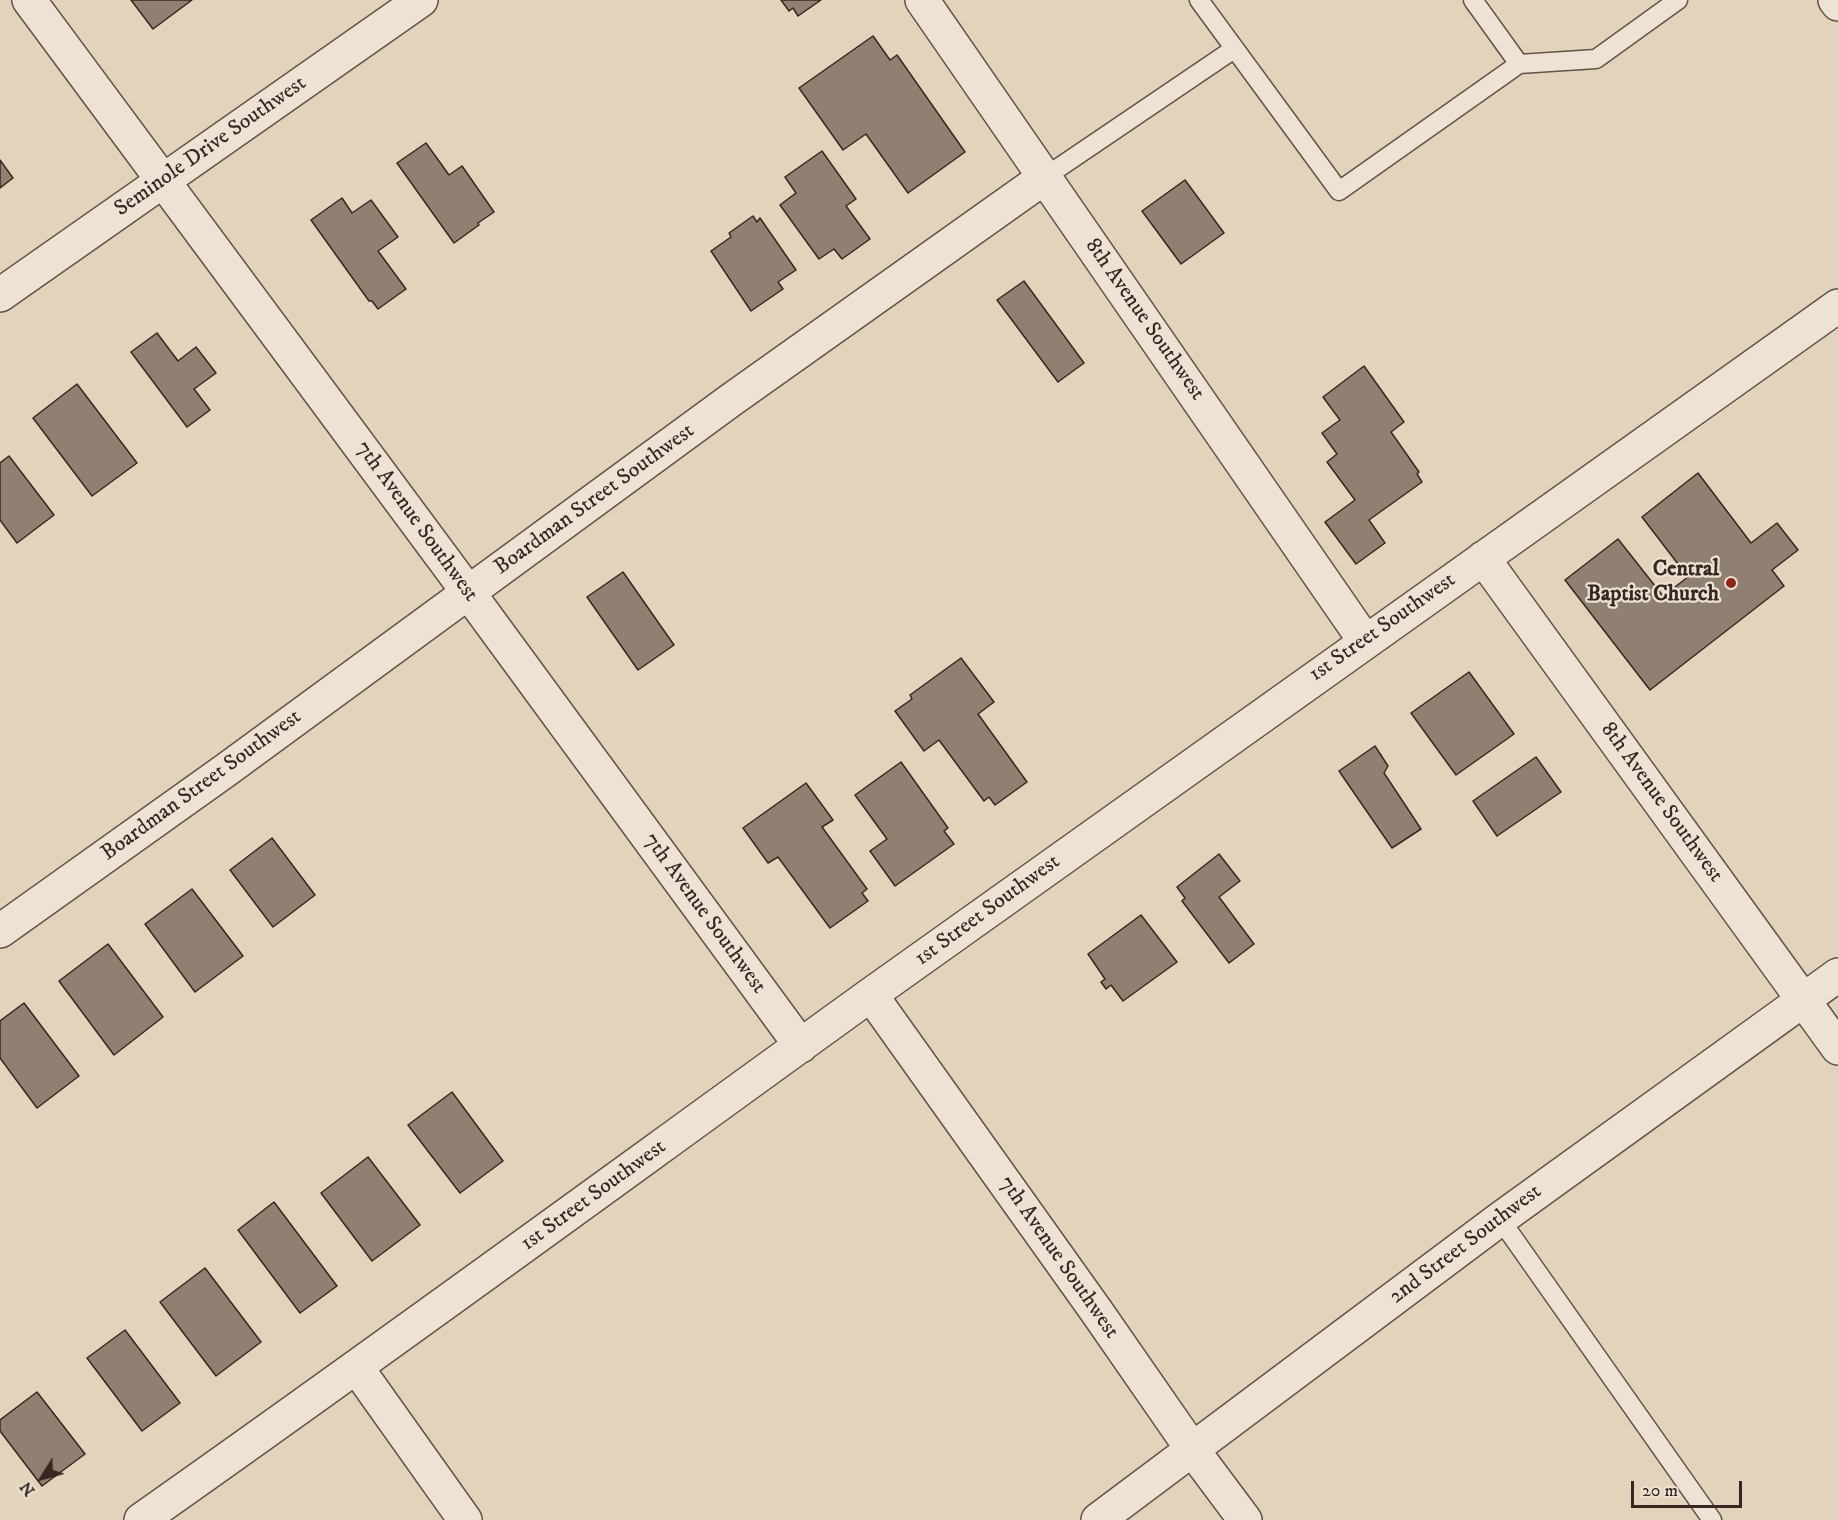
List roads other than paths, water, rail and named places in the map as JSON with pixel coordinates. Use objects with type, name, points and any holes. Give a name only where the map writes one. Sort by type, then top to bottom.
[{"type":"street","name":"7th Avenue Southwest","points":[[29,0],[801,1046]]},
{"type":"street","name":"Seminole Drive Southwest","points":[[0,295],[421,0]]},
{"type":"street","name":"8th Avenue Southwest","points":[[922,0],[1365,640]]},
{"type":"street","points":[[1835,0],[1838,4]]},
{"type":"street","name":"Boardman Street Southwest","points":[[0,931],[226,770],[731,400],[1046,177]]},
{"type":"street","name":"1st Street Southwest","points":[[141,1520],[357,1368],[1365,640],[1838,306]]},
{"type":"street","name":"8th Avenue Southwest","points":[[1483,558],[1838,1048]]},
{"type":"street","name":"2nd Street Southwest","points":[[1098,1520],[1500,1219],[1838,975]]},
{"type":"street","name":"7th Avenue Southwest","points":[[871,995],[1192,1449],[1245,1520]]},
{"type":"street","points":[[357,1368],[465,1520]]},
{"type":"lane","points":[[1199,0],[1339,191],[1519,64],[1596,59],[1678,0]]},
{"type":"lane","points":[[1473,0],[1519,64]]},
{"type":"lane","points":[[1046,177],[1234,49]]},
{"type":"lane","points":[[1500,1219],[1712,1520]]},
{"type":"place","name":"Central Baptist Church","points":[[1731,583]]}]
